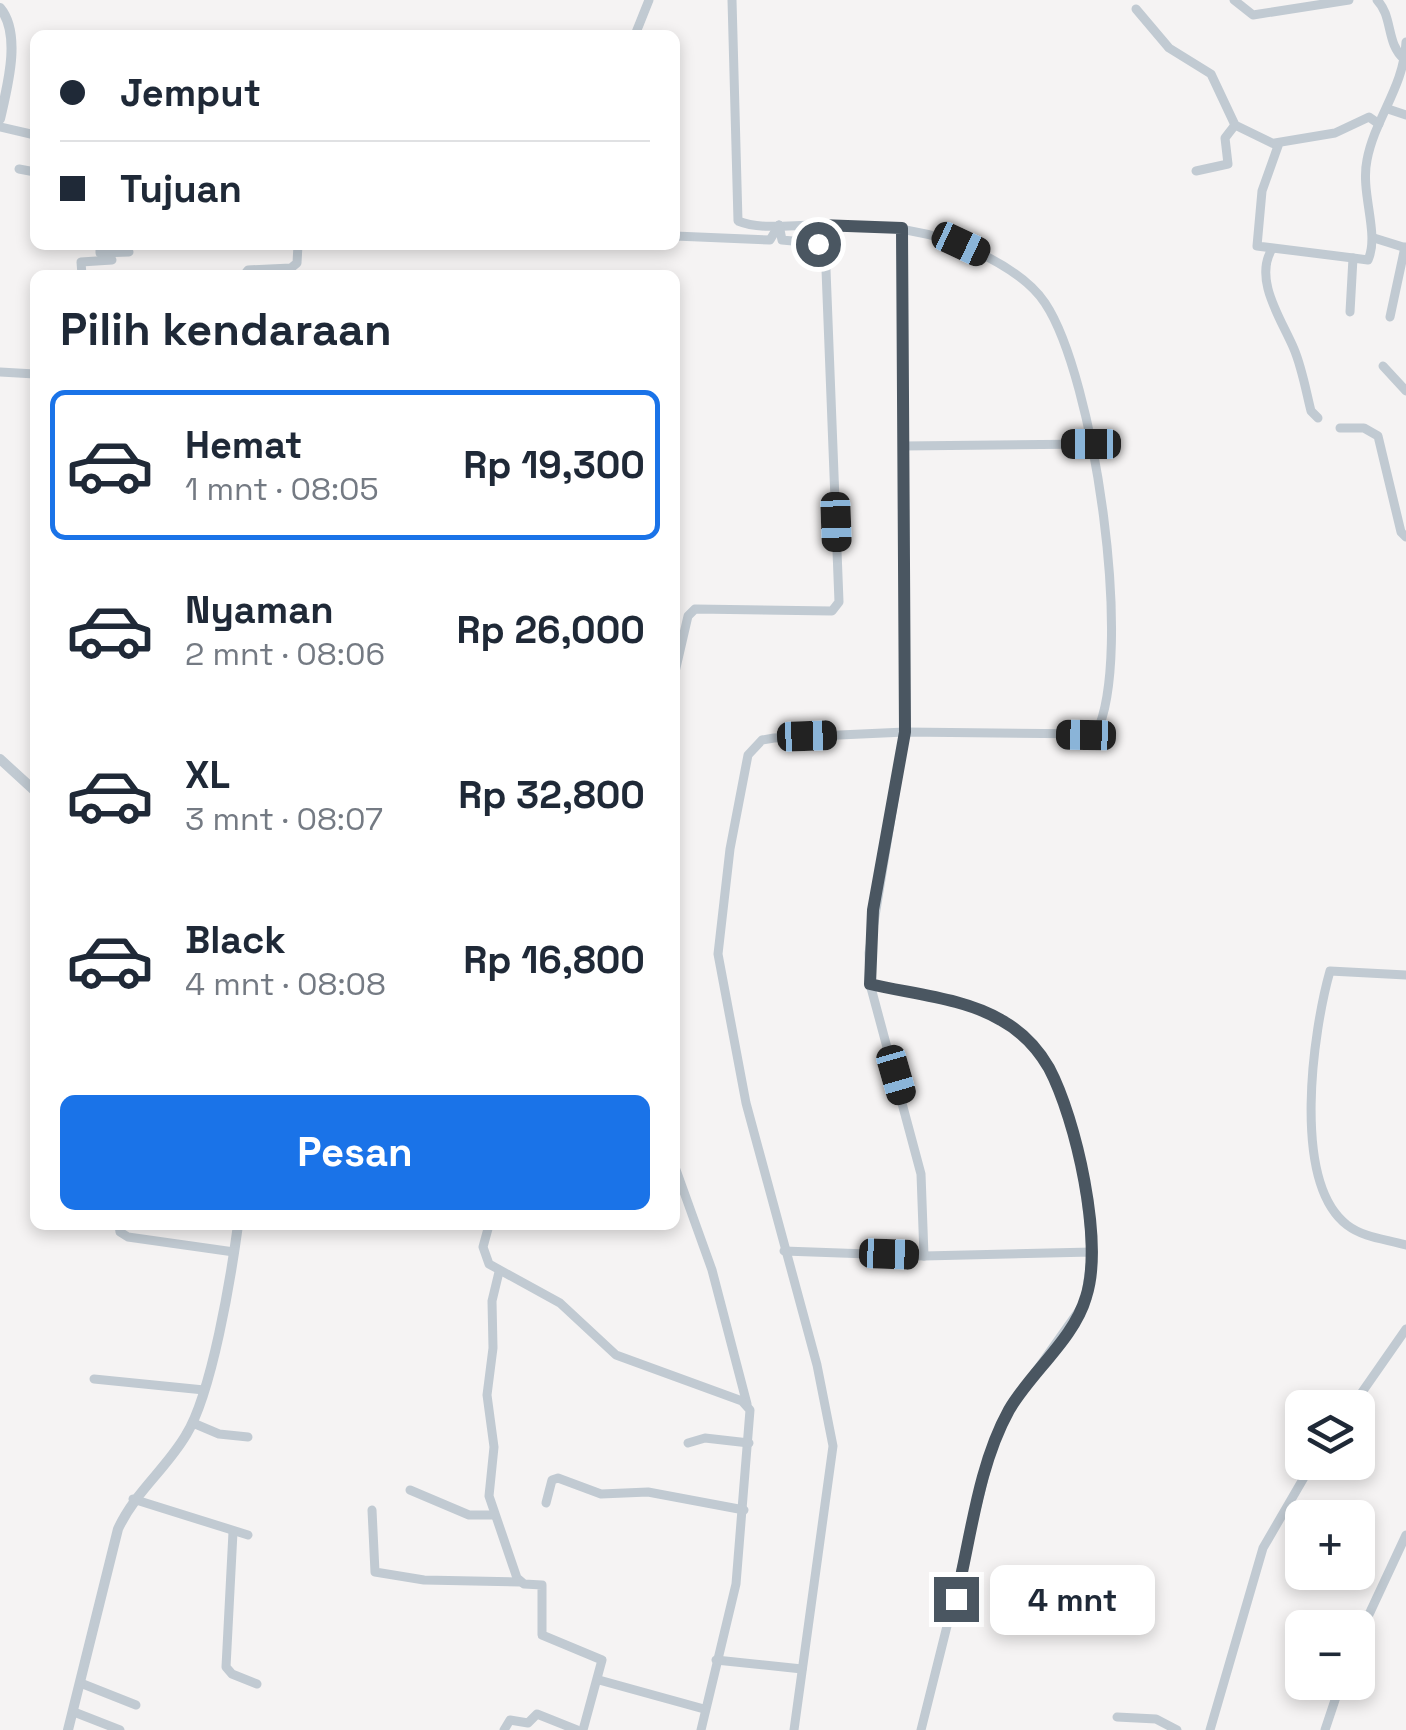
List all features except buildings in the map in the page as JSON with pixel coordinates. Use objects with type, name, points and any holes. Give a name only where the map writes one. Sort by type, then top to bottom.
[{"type":"street","points":[[637,30],[650,0]]},
{"type":"street","points":[[732,0],[736,213],[746,224],[902,228],[982,254],[1024,280],[1045,303],[1072,354],[1091,444],[1113,636],[1104,717],[1096,734],[905,732],[774,738],[762,740],[748,755],[730,849],[718,954],[730,1032],[784,1251],[817,1365],[832,1446],[794,1730]]},
{"type":"street","points":[[1234,0],[1253,16],[1349,0]]},
{"type":"street","points":[[1377,0],[1384,9],[1394,51],[1404,60]]},
{"type":"street","points":[[0,8],[10,28],[8,85],[0,119]]},
{"type":"street","points":[[1136,10],[1169,48],[1211,74],[1235,124],[1275,142],[1335,133],[1369,117],[1379,124]]},
{"type":"street","points":[[1275,142],[1278,152],[1262,190],[1257,242],[1261,248],[1368,260],[1374,238],[1365,191],[1366,161],[1388,110],[1406,42]]},
{"type":"street","points":[[1388,110],[1406,115]]},
{"type":"street","points":[[1196,170],[1228,164],[1226,138],[1235,124]]},
{"type":"street","points":[[0,127],[30,134]]},
{"type":"street","points":[[19,169],[30,171]]},
{"type":"street","points":[[680,236],[770,240],[779,225]]},
{"type":"street","points":[[779,225],[782,240],[825,244]]},
{"type":"street","points":[[680,650],[688,616],[701,608],[832,611],[839,602],[825,244],[820,225]]},
{"type":"street","points":[[902,228],[905,732],[873,910],[870,984],[921,1174],[924,1256]]},
{"type":"street","points":[[1374,238],[1406,248],[1390,317]]},
{"type":"street","points":[[1272,249],[1266,263],[1271,297],[1294,350],[1312,411],[1318,418]]},
{"type":"street","points":[[248,270],[291,268],[296,263],[297,250]]},
{"type":"street","points":[[81,270],[80,262],[100,253],[129,252]]},
{"type":"street","points":[[100,253],[112,260]]},
{"type":"street","points":[[1350,312],[1353,258]]},
{"type":"street","points":[[1383,366],[1406,391]]},
{"type":"street","points":[[0,372],[30,374]]},
{"type":"street","points":[[1340,428],[1364,428],[1378,436],[1400,532],[1406,537]]},
{"type":"street","points":[[904,446],[1091,444]]},
{"type":"street","points":[[680,613],[688,616]]},
{"type":"street","points":[[0,759],[30,786]]},
{"type":"street","points":[[1406,975],[1330,970],[1312,1122],[1316,1171],[1331,1207],[1364,1235],[1406,1245]]},
{"type":"street","points":[[870,984],[976,1008],[1001,1020],[1037,1050],[1063,1105],[1082,1184],[1092,1252],[1086,1302],[1010,1408],[992,1446],[921,1730]]},
{"type":"street","points":[[680,1181],[712,1270],[747,1404],[744,1510],[736,1584],[701,1730]]},
{"type":"street","points":[[120,1230],[128,1238],[234,1252]]},
{"type":"street","points":[[68,1730],[83,1684],[118,1529],[133,1498],[176,1451],[194,1423],[237,1230]]},
{"type":"street","points":[[488,1230],[484,1255],[499,1272],[560,1303],[616,1356],[747,1404]]},
{"type":"street","points":[[784,1251],[924,1256],[1092,1252]]},
{"type":"street","points":[[499,1272],[492,1302],[487,1395],[494,1447],[489,1496],[520,1582]]},
{"type":"street","points":[[1364,1390],[1406,1329]]},
{"type":"street","points":[[94,1379],[204,1390]]},
{"type":"street","points":[[194,1423],[219,1434],[248,1437]]},
{"type":"street","points":[[688,1443],[704,1438],[748,1444]]},
{"type":"street","points":[[546,1503],[552,1480],[558,1478],[602,1494],[648,1492],[744,1510]]},
{"type":"street","points":[[1210,1730],[1263,1548],[1303,1480]]},
{"type":"street","points":[[410,1490],[468,1515],[493,1515]]},
{"type":"street","points":[[133,1498],[248,1536]]},
{"type":"street","points":[[372,1510],[375,1572],[424,1580],[542,1586],[542,1635],[599,1656],[599,1680],[580,1730],[537,1714],[528,1723],[510,1720],[504,1730]]},
{"type":"street","points":[[233,1532],[226,1666],[232,1674],[258,1684]]},
{"type":"street","points":[[1371,1610],[1406,1535]]},
{"type":"street","points":[[716,1660],[802,1670]]},
{"type":"street","points":[[599,1680],[704,1709]]},
{"type":"street","points":[[83,1684],[136,1705]]},
{"type":"street","points":[[1325,1730],[1334,1700]]},
{"type":"street","points":[[74,1712],[120,1730]]},
{"type":"street","points":[[1117,1717],[1156,1719],[1177,1730]]},
{"type":"route","points":[[818,244],[825,244],[820,225],[902,228],[905,732],[873,910],[870,984],[976,1008],[1001,1020],[1037,1050],[1050,1071],[1074,1145],[1092,1252],[1086,1302],[1010,1408],[992,1446],[956,1599]]}]
